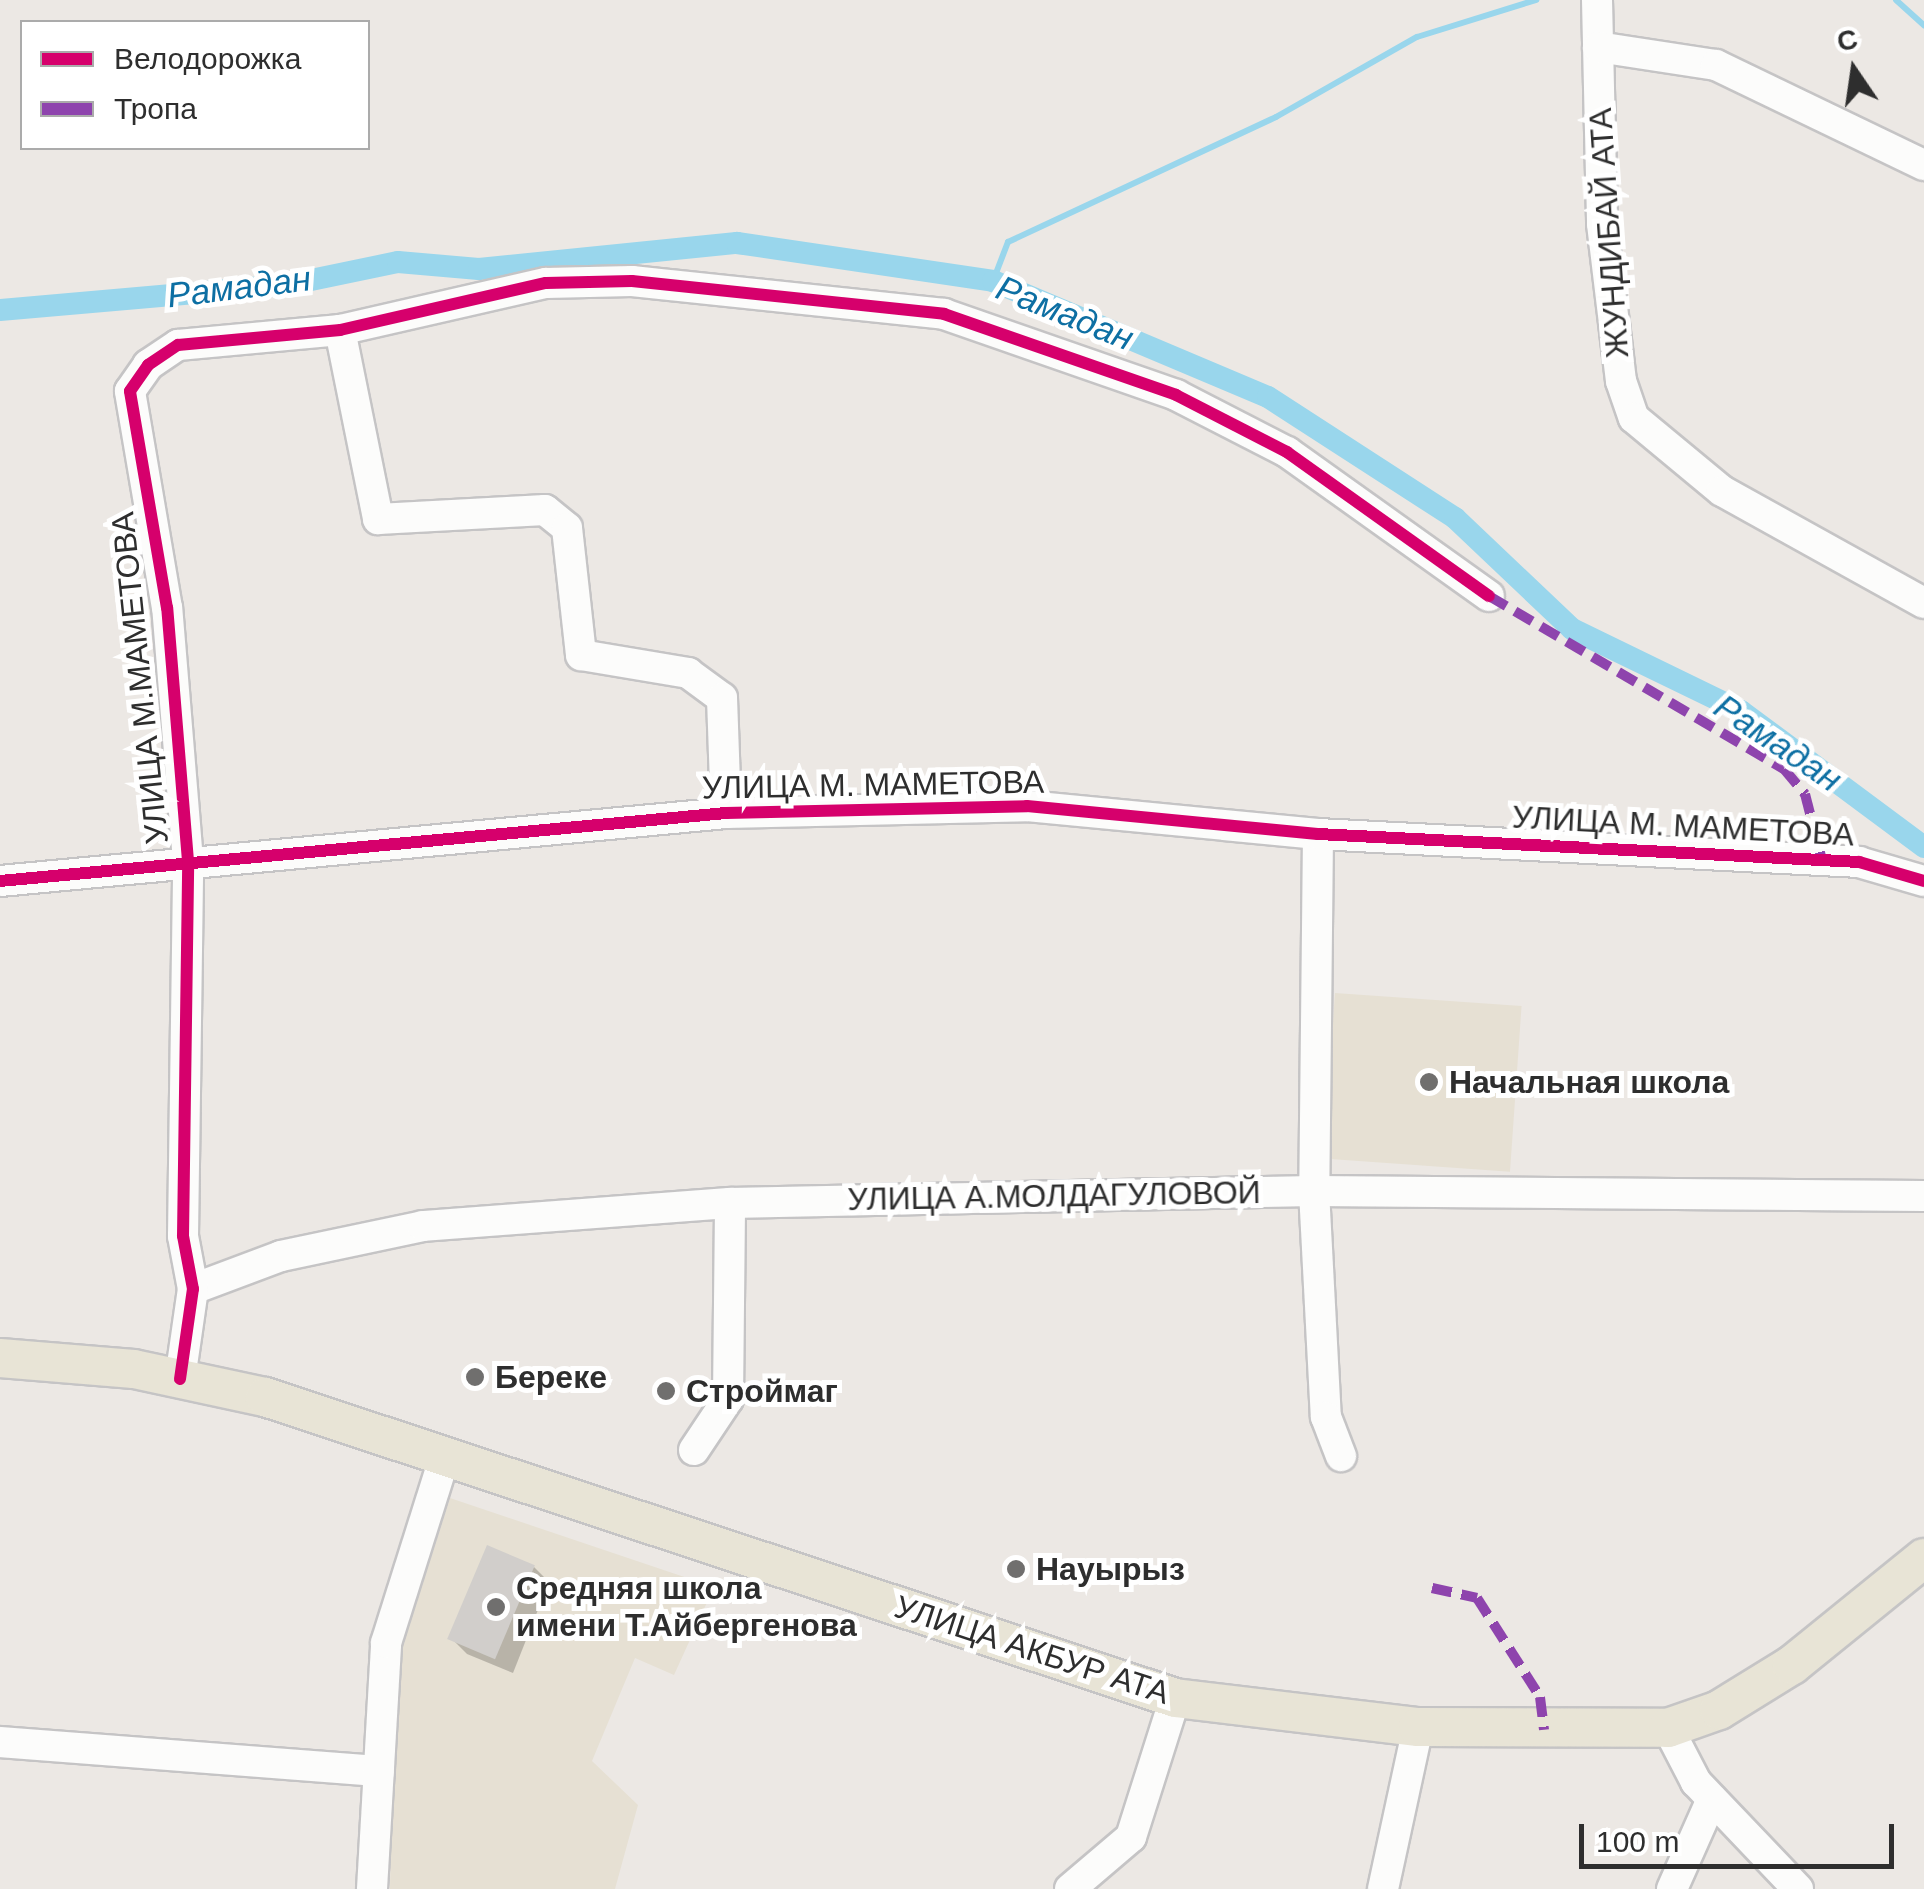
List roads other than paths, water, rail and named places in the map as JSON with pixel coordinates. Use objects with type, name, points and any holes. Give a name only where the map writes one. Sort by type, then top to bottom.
[{"type":"main road","name":"УЛИЦА АКБУР АТА","points":[[0,1358],[180,1379],[265,1397],[444,1460],[1175,1698],[1418,1727],[1668,1728],[1719,1710],[1792,1665],[1924,1558]]},
{"type":"street","name":"ЖУНДИБАЙ АТА","points":[[1597,0],[1602,224],[1621,381],[1634,418],[1722,491],[1924,603]]},
{"type":"street","points":[[1598,46],[1716,65],[1924,166]]},
{"type":"street","name":"УЛИЦА М.МАМЕТОВА","points":[[188,861],[166,608],[130,391],[148,364],[178,345],[340,330],[526,287],[632,281],[944,314],[1176,395],[1368,503],[1489,596]]},
{"type":"street","points":[[340,330],[378,519],[545,510],[567,528],[581,655],[688,673],[722,698],[726,812]]},
{"type":"street","name":"УЛИЦА М. МАМЕТОВА","points":[[0,881],[726,812],[1026,806],[1318,834],[1858,862],[1924,881]]},
{"type":"street","points":[[1318,834],[1314,1191],[1326,1417],[1340,1456]]},
{"type":"street","points":[[180,1379],[193,1289],[183,1236],[188,861]]},
{"type":"street","name":"УЛИЦА А.МОЛДАГУЛОВОЙ","points":[[193,1289],[281,1256],[423,1226],[730,1203],[1314,1191],[1924,1196]]},
{"type":"street","points":[[694,1450],[728,1399],[730,1203]]},
{"type":"street","points":[[372,1889],[386,1643],[444,1460]]},
{"type":"street","points":[[1070,1889],[1131,1838],[1175,1698]]},
{"type":"street","points":[[1383,1889],[1418,1727]]},
{"type":"street","points":[[1668,1728],[1712,1799],[1798,1889]]},
{"type":"street","points":[[0,1742],[379,1771]]},
{"type":"street","points":[[1672,1889],[1712,1799]]},
{"type":"waterway","points":[[993,281],[1008,242],[1276,117],[1417,37],[1536,0]]},
{"type":"waterway","points":[[1896,0],[1924,25]]},
{"type":"waterway","name":"Рамадан","points":[[0,310],[287,285],[398,262],[479,269],[737,243],[993,281],[1268,397],[1455,518],[1572,629],[1741,711],[1924,847]]},
{"type":"place","name":"Начальная школа","points":[[1429,1082]]},
{"type":"place","name":"Береке","points":[[475,1377]]},
{"type":"place","name":"Строймаг","points":[[666,1391]]},
{"type":"place","name":"Науырыз","points":[[1016,1569]]},
{"type":"place","name":"Средняя школа имени Т.Айбергенова","points":[[496,1607]]}]
